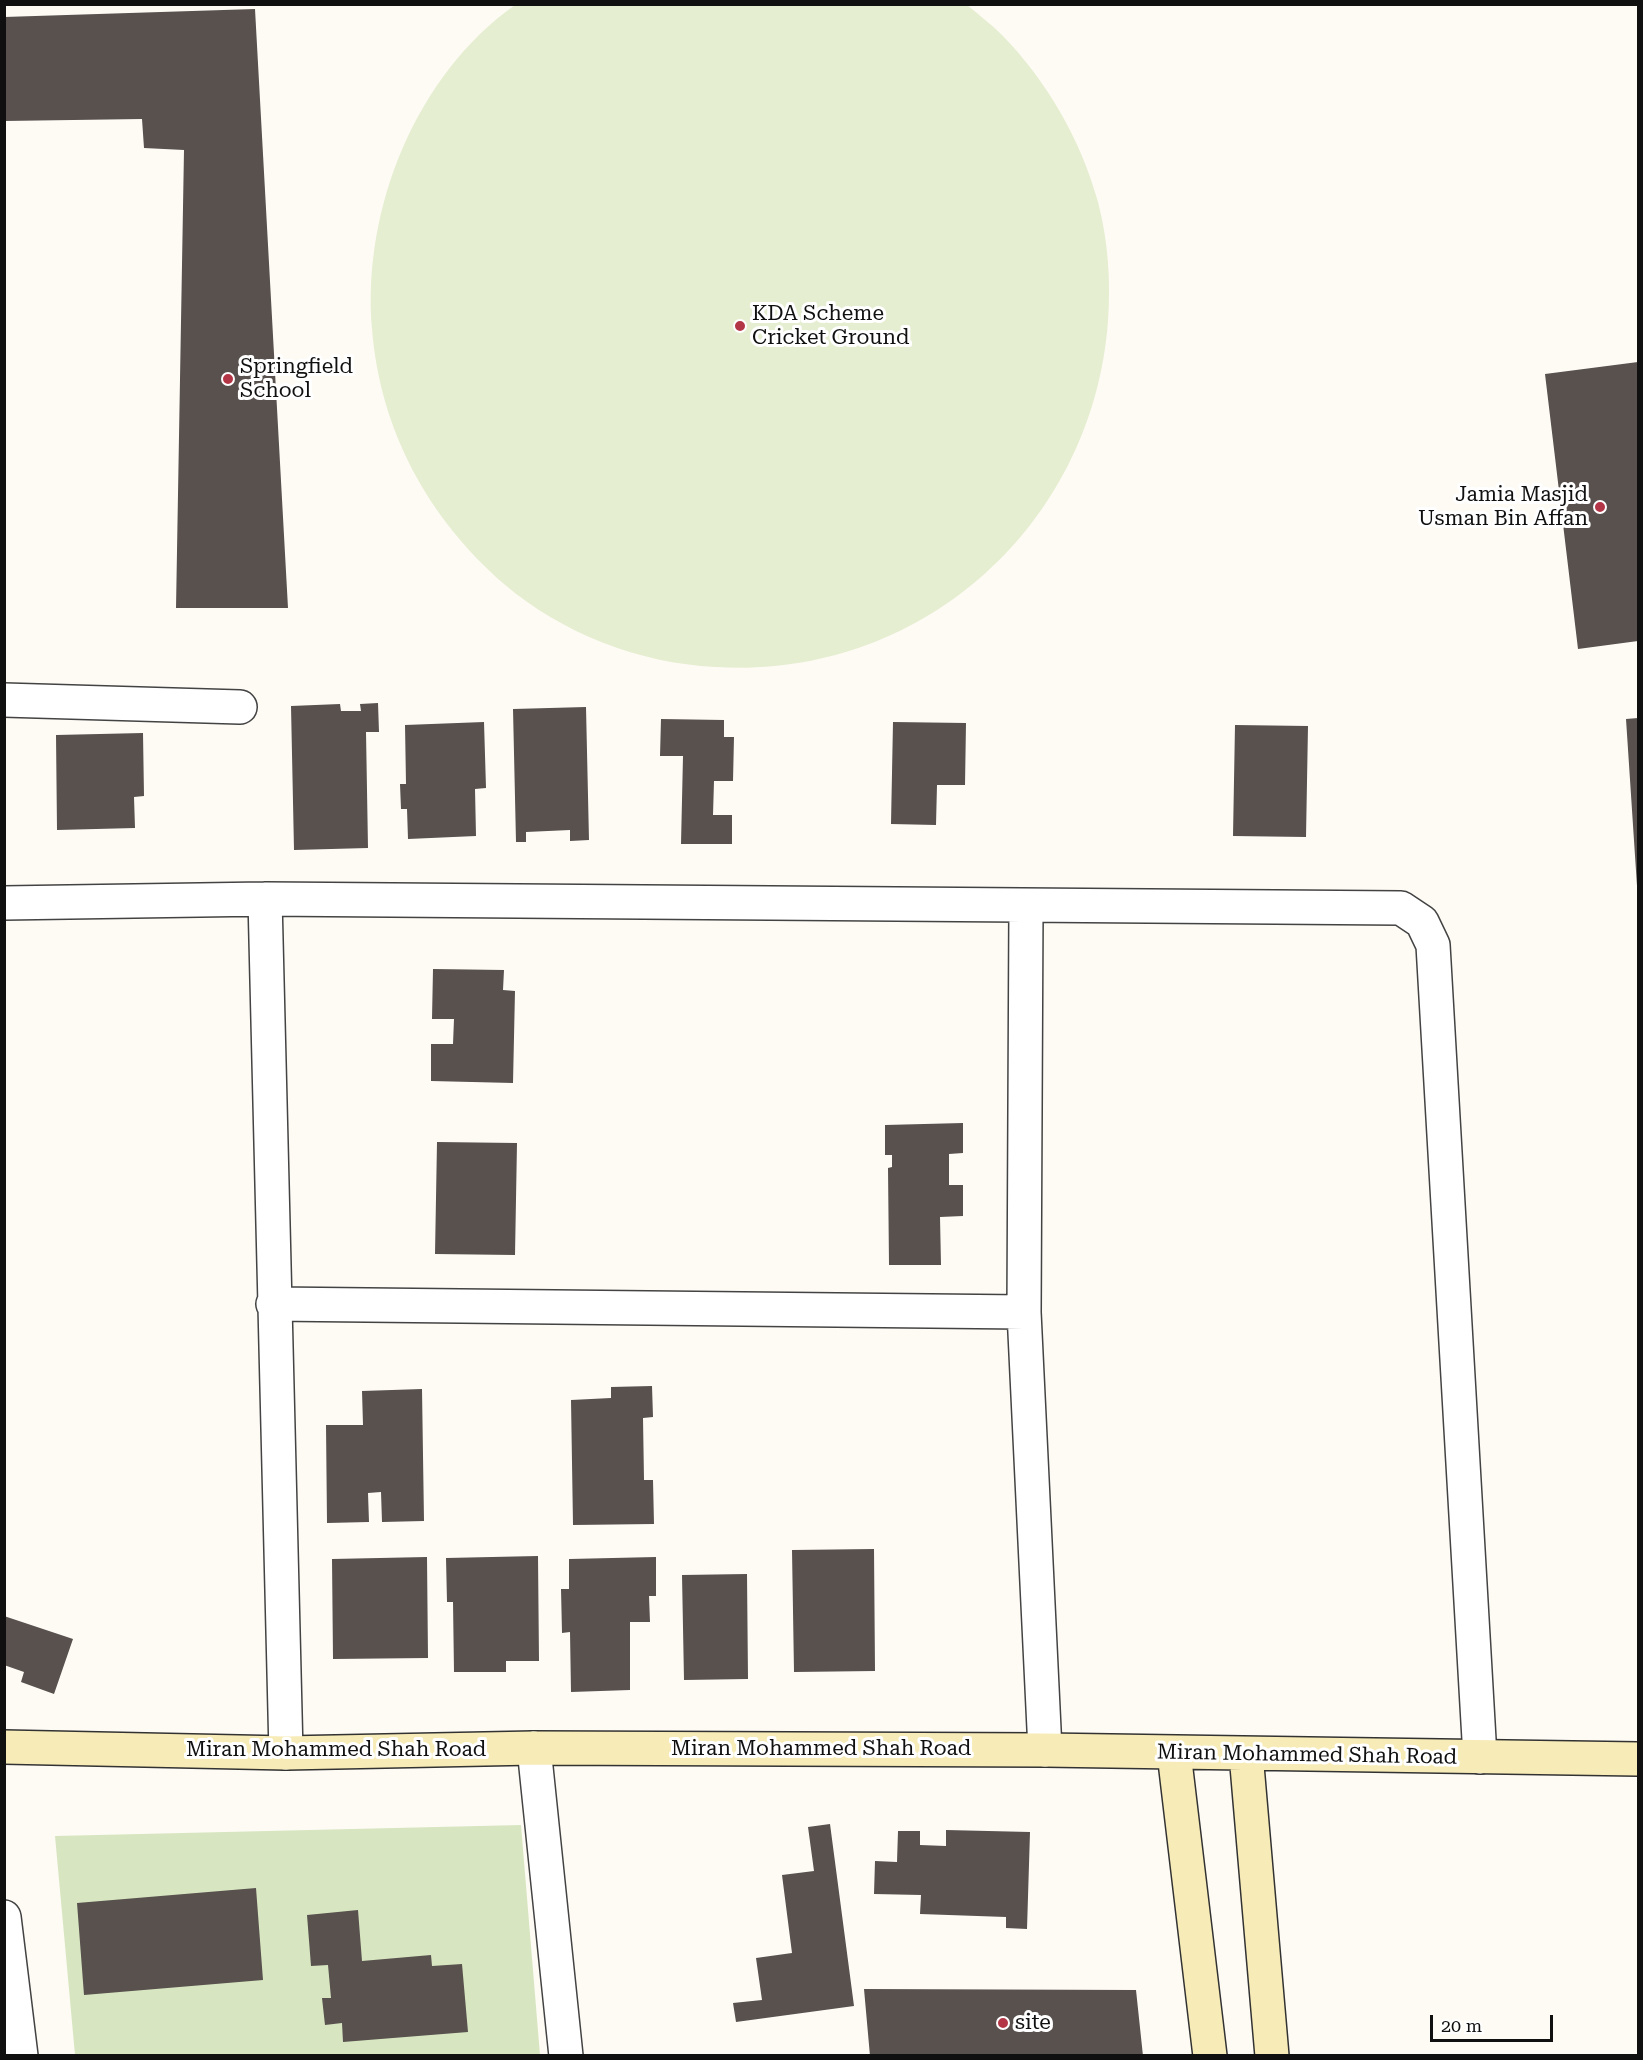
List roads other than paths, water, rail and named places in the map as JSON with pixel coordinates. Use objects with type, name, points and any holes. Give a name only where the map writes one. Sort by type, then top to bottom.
[{"type":"street","points":[[4,700],[240,707]]},
{"type":"street","points":[[4,903],[265,899],[1401,908],[1422,922],[1433,945],[1480,1757]]},
{"type":"street","points":[[265,899],[273,1304],[286,1753]]},
{"type":"street","points":[[1026,906],[1024,1312],[1045,1750]]},
{"type":"street","points":[[273,1304],[1024,1312]]},
{"type":"street","name":"Miran Mohammed Shah Road","points":[[4,1747],[286,1753],[534,1748],[1045,1750],[1638,1759]]},
{"type":"street","points":[[534,1748],[566,2055]]},
{"type":"street","points":[[1174,1753],[1210,2055]]},
{"type":"street","points":[[1246,1754],[1272,2055]]},
{"type":"street","points":[[4,1917],[21,2055]]},
{"type":"place","name":"KDA Scheme Cricket Ground","points":[[740,326]]},
{"type":"place","name":"Springfield School","points":[[228,379]]},
{"type":"place","name":"Jamia Masjid Usman Bin Affan","points":[[1600,507]]},
{"type":"place","name":"site","points":[[1003,2023]]}]
